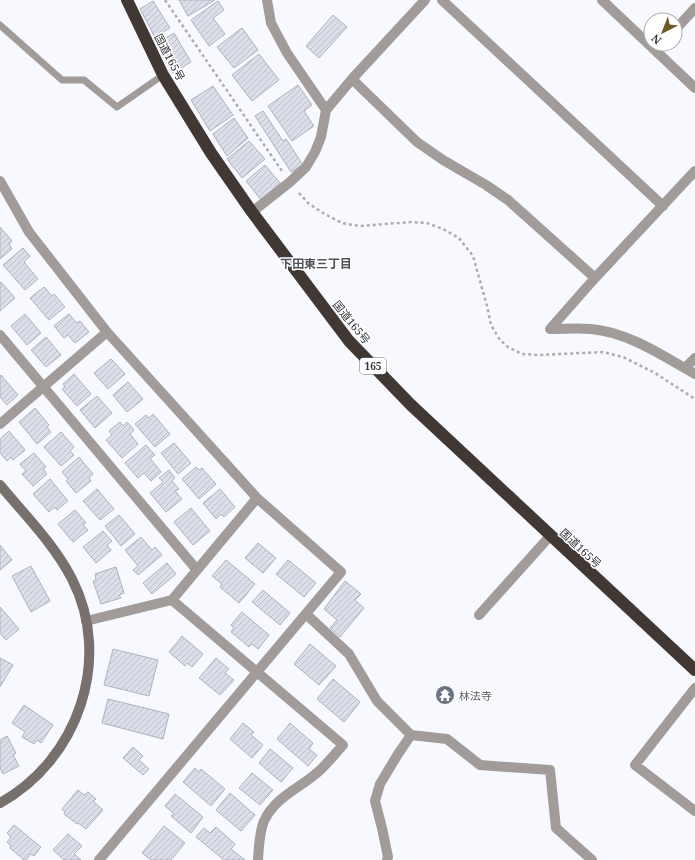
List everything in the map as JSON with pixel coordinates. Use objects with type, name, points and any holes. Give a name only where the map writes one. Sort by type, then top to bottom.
[{"type":"highway","name":"国道165号","points":[[127,0],[163,75],[211,153],[252,212],[349,341],[410,405],[695,670]]},
{"type":"street","points":[[267,0],[272,22],[287,53],[326,110]]},
{"type":"street","points":[[252,212],[290,182],[306,166],[315,152],[321,137],[326,110],[352,79],[425,0]]},
{"type":"street","points":[[442,0],[663,206]]},
{"type":"street","points":[[602,0],[643,34]]},
{"type":"street","points":[[683,21],[695,8]]},
{"type":"street","points":[[663,52],[695,88]]},
{"type":"street","points":[[352,79],[417,142],[508,200],[594,278]]},
{"type":"street","points":[[695,171],[594,278],[550,329],[591,329],[616,334],[637,342],[695,374]]},
{"type":"street","points":[[0,181],[29,232],[107,332],[257,498],[341,572],[98,860]]},
{"type":"street","points":[[0,424],[107,332]]},
{"type":"street","points":[[0,335],[197,570]]},
{"type":"street","points":[[685,368],[695,358]]},
{"type":"street","points":[[0,485],[47,540],[61,560],[72,580],[86,621],[89,665],[82,701],[76,720],[58,752],[30,783],[0,804]]},
{"type":"street","points":[[86,621],[172,600],[257,498]]},
{"type":"street","points":[[479,615],[550,536]]},
{"type":"street","points":[[172,600],[343,745],[319,772],[278,800],[271,809],[264,821],[260,834],[258,860]]},
{"type":"street","points":[[306,614],[349,654],[377,701],[411,735],[447,739],[480,765],[550,770],[556,828],[592,860]]},
{"type":"street","points":[[695,688],[635,765],[695,811]]},
{"type":"street","points":[[387,860],[388,857],[375,801],[380,784],[411,735]]},
{"type":"lane","points":[[0,24],[62,80],[84,80],[117,107],[163,75]]},
{"type":"path","points":[[166,0],[290,182],[308,203],[342,223],[360,226],[411,222],[427,223],[443,229],[459,238],[473,256],[491,325],[500,340],[508,347],[522,354],[539,355],[576,352],[603,352],[622,357],[655,374],[695,399]]},
{"type":"building","points":[[179,0],[215,0],[188,16]]},
{"type":"building","points":[[153,1],[170,28],[155,37],[140,9]]},
{"type":"building","points":[[218,1],[224,10],[213,18],[225,34],[209,46],[191,20]]},
{"type":"building","points":[[333,15],[347,27],[319,58],[306,46]]},
{"type":"building","points":[[242,28],[258,50],[234,68],[217,47]]},
{"type":"building","points":[[174,33],[191,62],[173,73],[156,44]]},
{"type":"building","points":[[259,54],[279,80],[252,101],[232,75]]},
{"type":"building","points":[[298,85],[312,105],[304,111],[314,126],[292,141],[268,106]]},
{"type":"building","points":[[213,86],[233,115],[210,131],[191,100]]},
{"type":"building","points":[[263,111],[283,141],[286,139],[303,165],[291,172],[255,116]]},
{"type":"building","points":[[234,118],[248,138],[227,156],[213,134]]},
{"type":"building","points":[[249,141],[265,159],[242,178],[227,159]]},
{"type":"building","points":[[265,165],[281,184],[261,200],[246,181]]},
{"type":"building","points":[[0,227],[12,241],[9,244],[12,249],[0,259]]},
{"type":"building","points":[[23,248],[30,256],[24,262],[38,279],[25,290],[3,265]]},
{"type":"building","points":[[1,282],[15,298],[0,311],[0,283]]},
{"type":"building","points":[[44,287],[52,296],[54,294],[65,307],[49,320],[30,298]]},
{"type":"building","points":[[25,314],[41,333],[27,345],[11,326]]},
{"type":"building","points":[[69,314],[77,323],[80,321],[89,332],[75,343],[68,335],[64,338],[54,326]]},
{"type":"building","points":[[46,337],[61,355],[46,367],[31,350]]},
{"type":"building","points":[[111,359],[125,374],[108,389],[94,373]]},
{"type":"building","points":[[74,374],[91,394],[77,406],[62,389],[65,387],[63,384]]},
{"type":"building","points":[[1,375],[18,395],[7,405],[0,397]]},
{"type":"building","points":[[128,382],[143,399],[127,412],[113,395]]},
{"type":"building","points":[[97,396],[112,413],[95,428],[80,410]]},
{"type":"building","points":[[35,408],[49,425],[47,427],[51,432],[37,444],[19,422]]},
{"type":"building","points":[[153,414],[170,434],[155,447],[135,424],[146,415],[149,418]]},
{"type":"building","points":[[120,422],[123,426],[127,422],[134,430],[130,434],[138,444],[122,458],[106,440],[112,435],[109,431]]},
{"type":"building","points":[[9,431],[25,450],[13,460],[11,457],[7,461],[0,453],[0,439]]},
{"type":"building","points":[[61,432],[74,447],[70,451],[74,455],[61,466],[44,447]]},
{"type":"building","points":[[174,443],[191,463],[178,474],[161,453]]},
{"type":"building","points":[[146,445],[155,455],[150,458],[161,472],[151,481],[144,473],[138,478],[125,463]]},
{"type":"building","points":[[34,453],[46,467],[43,469],[47,474],[33,486],[22,474],[26,471],[20,464]]},
{"type":"building","points":[[79,457],[93,474],[89,478],[91,481],[76,493],[66,481],[68,479],[62,472]]},
{"type":"building","points":[[196,467],[199,470],[202,468],[216,484],[199,499],[182,479]]},
{"type":"building","points":[[169,470],[175,478],[172,481],[179,489],[175,491],[182,499],[166,512],[150,493],[163,482],[159,478]]},
{"type":"building","points":[[50,479],[68,501],[57,510],[55,507],[49,512],[33,494]]},
{"type":"building","points":[[97,489],[114,509],[100,520],[83,501]]},
{"type":"building","points":[[220,489],[235,507],[224,517],[221,514],[216,519],[203,503]]},
{"type":"building","points":[[191,508],[210,531],[193,545],[174,522]]},
{"type":"building","points":[[75,510],[86,523],[83,525],[88,530],[73,542],[58,524]]},
{"type":"building","points":[[119,515],[135,534],[121,546],[105,526]]},
{"type":"building","points":[[103,531],[112,541],[107,545],[111,550],[96,563],[83,547]]},
{"type":"building","points":[[141,537],[152,550],[155,547],[162,555],[138,575],[133,570],[138,566],[125,550]]},
{"type":"building","points":[[258,543],[276,558],[263,573],[245,558]]},
{"type":"building","points":[[0,545],[12,560],[0,570]]},
{"type":"building","points":[[226,560],[255,584],[239,603],[220,587],[222,584],[212,576]]},
{"type":"building","points":[[288,560],[316,583],[304,597],[276,574]]},
{"type":"building","points":[[167,563],[176,574],[152,594],[143,583]]},
{"type":"building","points":[[31,566],[50,601],[31,612],[12,576]]},
{"type":"building","points":[[116,567],[124,593],[119,595],[121,598],[101,604],[93,581],[96,580],[95,574]]},
{"type":"building","points":[[345,581],[361,594],[355,600],[364,608],[340,637],[330,628],[337,620],[324,609]]},
{"type":"building","points":[[263,590],[290,613],[280,625],[252,602]]},
{"type":"building","points":[[0,607],[19,629],[6,640],[0,633]]},
{"type":"building","points":[[242,612],[269,635],[258,649],[252,644],[249,647],[231,632],[234,628],[231,625]]},
{"type":"building","points":[[182,636],[203,654],[192,667],[187,663],[185,666],[169,652]]},
{"type":"building","points":[[310,644],[336,666],[319,685],[294,664]]},
{"type":"building","points":[[113,649],[158,660],[149,696],[104,685]]},
{"type":"building","points":[[0,658],[13,665],[0,687]]},
{"type":"building","points":[[216,658],[229,669],[225,673],[234,680],[220,695],[199,678]]},
{"type":"building","points":[[333,679],[360,702],[344,722],[317,699]]},
{"type":"building","points":[[108,699],[169,714],[163,739],[102,723]]},
{"type":"building","points":[[24,705],[53,725],[41,743],[37,740],[34,744],[22,737],[25,732],[12,723]]},
{"type":"building","points":[[243,723],[254,732],[251,735],[263,745],[252,758],[230,739]]},
{"type":"building","points":[[290,723],[313,743],[309,749],[317,755],[308,766],[277,739]]},
{"type":"building","points":[[7,736],[16,753],[13,755],[19,766],[3,774],[0,768],[0,740]]},
{"type":"building","points":[[133,747],[143,756],[139,760],[149,769],[143,775],[123,758]]},
{"type":"building","points":[[270,749],[293,768],[281,782],[259,763]]},
{"type":"building","points":[[195,768],[198,772],[201,769],[225,789],[211,806],[183,782]]},
{"type":"building","points":[[252,773],[273,790],[260,805],[239,788]]},
{"type":"building","points":[[78,790],[84,795],[88,792],[96,799],[93,801],[103,810],[86,829],[64,814],[65,812],[62,809]]},
{"type":"building","points":[[230,793],[255,815],[241,831],[216,810]]},
{"type":"building","points":[[175,794],[203,817],[191,833],[171,816],[174,814],[165,806]]},
{"type":"building","points":[[14,825],[41,847],[34,856],[31,854],[26,860],[10,848],[11,846],[7,842],[11,837],[7,833]]},
{"type":"building","points":[[164,826],[185,843],[171,860],[151,860],[142,853]]},
{"type":"building","points":[[216,827],[235,844],[231,849],[245,860],[224,860],[196,837],[204,828],[210,833]]},
{"type":"building","points":[[68,834],[82,846],[74,854],[81,860],[64,860],[53,850]]},
{"type":"place","name":"林法寺","points":[[445,695]]},
{"type":"district","name":"下田東三丁目","points":[[316,263]]}]
